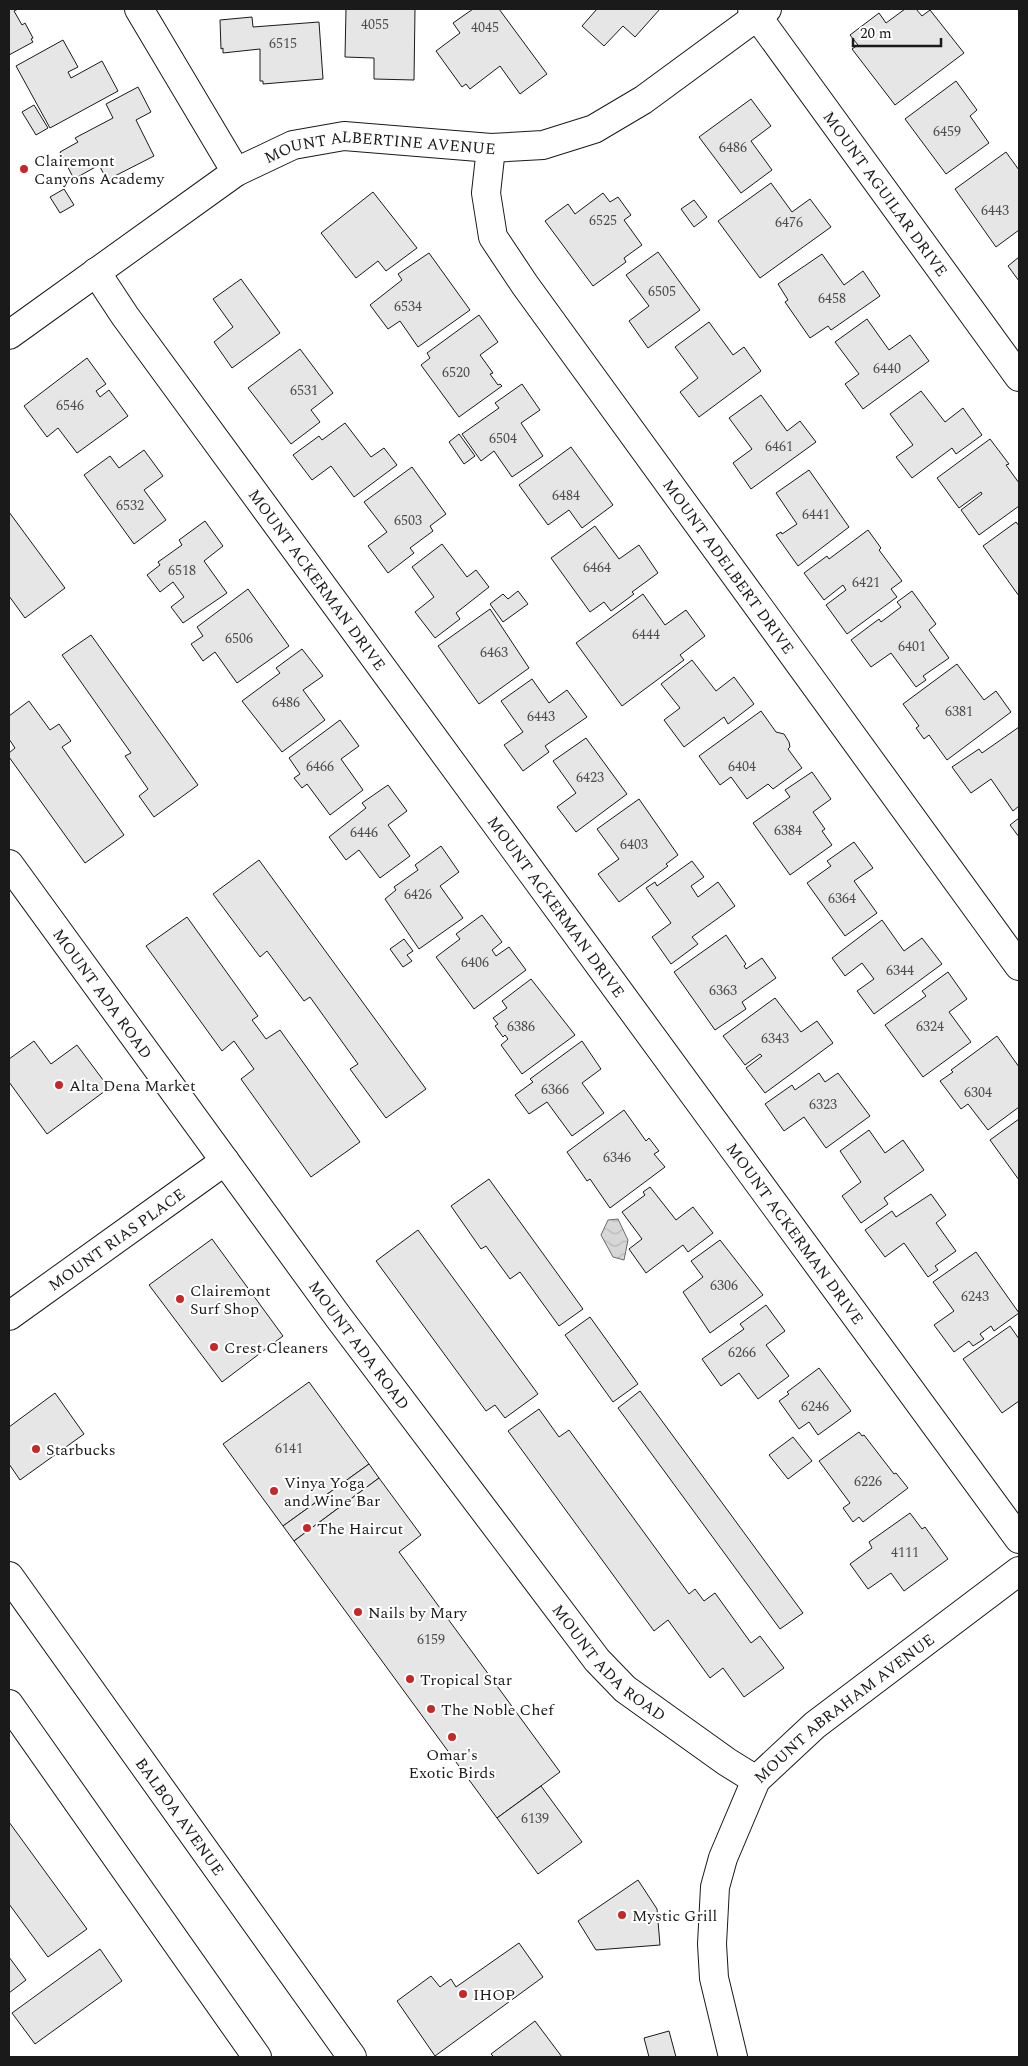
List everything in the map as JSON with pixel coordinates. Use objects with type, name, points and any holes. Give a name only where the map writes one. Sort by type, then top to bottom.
[{"type":"street","points":[[139,9],[236,172]]},
{"type":"street","name":"MOUNT ALBERTINE AVENUE","points":[[9,335],[236,172],[293,145],[344,136],[491,148],[543,145],[594,129],[642,100],[758,11]]},
{"type":"street","name":"MOUNT AGUILAR DRIVE","points":[[758,11],[1019,377]]},
{"type":"street","name":"MOUNT ADELBERT DRIVE","points":[[491,148],[486,193],[493,237],[525,285],[1019,966]]},
{"type":"street","name":"MOUNT ACKERMAN DRIVE","points":[[96,272],[143,340],[1019,1539]]},
{"type":"street","name":"MOUNT ADA ROAD","points":[[9,864],[339,1318],[597,1660],[626,1689],[727,1762],[756,1780]]},
{"type":"street","name":"MOUNT RIAS PLACE","points":[[9,1316],[225,1161]]},
{"type":"street","name":"MOUNT ABRAHAM AVENUE","points":[[733,2057],[714,1978],[712,1944],[715,1887],[723,1858],[756,1780],[815,1725],[1019,1571]]},
{"type":"street","name":"BALBOA AVENUE","points":[[9,1576],[352,2057]]},
{"type":"street","points":[[9,1704],[258,2057]]},
{"type":"water","points":[[618,1219],[628,1240],[624,1260],[613,1257],[601,1235],[608,1220]]},
{"type":"building","points":[[9,9],[18,9],[14,11],[22,25],[25,23],[33,38],[31,39],[33,42],[9,55]]},
{"type":"building","points":[[346,9],[415,9],[414,80],[374,79],[374,58],[345,57]]},
{"type":"building","points":[[473,9],[499,9],[547,74],[520,94],[500,66],[470,89],[466,84],[462,87],[436,51],[460,33],[453,23]]},
{"type":"building","points":[[597,9],[660,9],[635,37],[623,26],[604,46],[582,26]]},
{"type":"building","points":[[905,9],[916,9],[922,16],[930,10],[964,53],[895,105],[852,49],[858,45],[850,35],[879,13],[886,23]]},
{"type":"building","points":[[252,17],[253,27],[319,22],[323,79],[263,84],[263,81],[260,81],[260,49],[223,53],[223,48],[221,49],[220,20]]},
{"type":"building","points":[[63,40],[78,67],[68,72],[71,78],[102,61],[118,91],[50,128],[16,66]]},
{"type":"building","points":[[956,81],[977,110],[970,116],[989,143],[946,174],[905,119]]},
{"type":"building","points":[[138,87],[151,112],[136,120],[154,156],[107,180],[99,165],[74,179],[60,152],[78,142],[75,138],[113,118],[106,104]]},
{"type":"building","points":[[751,99],[771,126],[751,141],[772,170],[741,193],[699,137]]},
{"type":"building","points":[[34,105],[48,128],[36,135],[22,112]]},
{"type":"building","points":[[1006,152],[1019,170],[1019,230],[996,247],[955,189]]},
{"type":"building","points":[[771,183],[792,212],[810,199],[831,227],[760,278],[718,221]]},
{"type":"building","points":[[64,189],[74,205],[60,213],[50,197]]},
{"type":"building","points":[[373,192],[417,248],[386,271],[378,261],[356,278],[321,233]]},
{"type":"building","points":[[603,193],[610,202],[618,197],[631,215],[624,220],[642,245],[624,258],[626,262],[593,286],[545,221],[568,204],[575,214]]},
{"type":"building","points":[[694,200],[707,217],[694,227],[681,209]]},
{"type":"building","points":[[658,252],[700,310],[648,348],[629,321],[649,306],[626,275]]},
{"type":"building","points":[[429,253],[470,310],[418,347],[400,321],[388,329],[370,305],[402,280],[398,274]]},
{"type":"building","points":[[822,254],[844,285],[863,271],[880,296],[831,330],[828,326],[810,338],[785,302],[788,300],[778,284]]},
{"type":"building","points":[[1019,257],[1019,281],[1008,266]]},
{"type":"building","points":[[241,279],[280,333],[232,368],[214,342],[233,327],[213,299]]},
{"type":"building","points":[[479,315],[498,342],[480,355],[493,373],[490,374],[498,385],[502,386],[459,417],[421,365],[430,358],[427,353]]},
{"type":"building","points":[[867,319],[889,350],[910,335],[929,361],[863,409],[845,384],[859,374],[835,342]]},
{"type":"building","points":[[709,322],[733,355],[744,347],[761,371],[699,417],[680,392],[698,378],[675,347]]},
{"type":"building","points":[[300,349],[333,393],[311,410],[320,422],[291,444],[248,388]]},
{"type":"building","points":[[87,358],[106,384],[96,391],[100,397],[109,390],[128,416],[77,453],[58,428],[47,437],[24,406]]},
{"type":"building","points":[[522,384],[540,410],[521,423],[543,456],[512,477],[494,451],[481,461],[462,434],[499,408],[495,403]]},
{"type":"building","points":[[921,391],[945,422],[963,408],[982,435],[956,454],[952,448],[912,478],[896,457],[913,445],[890,414]]},
{"type":"building","points":[[761,395],[787,431],[800,421],[816,442],[751,489],[733,463],[752,449],[729,418]]},
{"type":"building","points":[[345,423],[371,457],[384,448],[397,465],[354,497],[331,466],[312,480],[293,455],[319,436],[322,440]]},
{"type":"building","points":[[459,434],[475,456],[464,464],[449,442]]},
{"type":"building","points":[[990,439],[1009,464],[1006,465],[1019,483],[1019,506],[979,535],[961,510],[982,494],[981,492],[959,508],[937,478]]},
{"type":"building","points":[[571,447],[613,505],[582,528],[569,510],[548,525],[519,485]]},
{"type":"building","points":[[144,450],[163,476],[144,490],[166,520],[134,544],[84,475],[110,456],[119,468]]},
{"type":"building","points":[[412,467],[446,514],[430,526],[433,531],[410,548],[414,553],[388,573],[368,546],[387,532],[364,502]]},
{"type":"building","points":[[809,470],[849,527],[798,566],[776,535],[781,532],[782,534],[797,524],[776,493]]},
{"type":"building","points":[[9,512],[65,588],[25,618],[9,596]]},
{"type":"building","points":[[205,521],[223,546],[204,561],[227,593],[183,623],[171,607],[184,597],[173,582],[160,592],[147,575],[160,565],[158,562],[182,545],[179,540]]},
{"type":"building","points":[[1016,522],[1019,526],[1019,596],[983,546]]},
{"type":"building","points":[[595,526],[619,559],[639,545],[658,573],[632,592],[634,594],[611,611],[604,602],[590,612],[551,558]]},
{"type":"building","points":[[868,530],[881,548],[879,550],[902,581],[891,589],[897,597],[847,634],[826,605],[846,590],[843,585],[824,600],[804,573],[827,556],[829,559]]},
{"type":"building","points":[[442,544],[467,577],[476,570],[489,587],[456,613],[460,619],[435,638],[415,612],[434,597],[412,567]]},
{"type":"building","points":[[248,589],[289,646],[237,683],[215,652],[203,661],[191,644],[203,636],[197,627]]},
{"type":"building","points":[[518,591],[528,604],[503,622],[490,604],[503,594],[508,599]]},
{"type":"building","points":[[912,591],[936,624],[929,630],[949,658],[923,676],[926,680],[916,687],[891,653],[871,667],[851,640],[879,619],[881,622],[901,607],[897,602]]},
{"type":"building","points":[[643,594],[665,625],[686,610],[705,636],[680,655],[684,660],[622,706],[576,643]]},
{"type":"building","points":[[490,609],[529,668],[479,704],[438,646]]},
{"type":"building","points":[[91,635],[198,785],[154,817],[139,796],[148,789],[125,756],[131,753],[62,655]]},
{"type":"building","points":[[302,649],[323,676],[303,690],[325,720],[282,752],[242,701],[280,673],[276,668]]},
{"type":"building","points":[[692,660],[716,691],[734,677],[754,704],[728,724],[724,717],[684,747],[664,720],[680,708],[661,684]]},
{"type":"building","points":[[957,664],[984,700],[996,691],[1011,712],[947,760],[929,735],[924,739],[916,728],[919,726],[903,704]]},
{"type":"building","points":[[532,679],[549,703],[567,690],[587,717],[545,746],[549,752],[523,771],[504,745],[523,732],[501,701]]},
{"type":"building","points":[[29,701],[50,730],[59,724],[71,741],[62,747],[124,835],[85,863],[9,757],[9,753],[15,748],[9,739],[9,716]]},
{"type":"building","points":[[761,711],[776,732],[784,734],[789,742],[790,747],[788,749],[802,768],[773,789],[768,784],[747,799],[731,777],[720,785],[699,756]]},
{"type":"building","points":[[340,720],[359,746],[341,759],[363,790],[330,815],[307,784],[302,788],[294,778],[300,774],[289,758]]},
{"type":"building","points":[[1019,727],[1019,806],[1013,811],[991,779],[971,793],[952,767],[979,749],[982,753]]},
{"type":"building","points":[[586,738],[627,794],[576,832],[557,807],[576,793],[553,761]]},
{"type":"building","points":[[812,772],[831,799],[813,812],[825,829],[822,831],[832,845],[790,875],[753,823],[790,797],[785,790]]},
{"type":"building","points":[[388,785],[407,811],[388,825],[410,856],[380,878],[359,850],[346,860],[329,837],[366,808],[362,803]]},
{"type":"building","points":[[639,799],[678,855],[666,864],[668,866],[619,902],[598,874],[619,859],[597,829]]},
{"type":"building","points":[[1019,818],[1019,837],[1010,825]]},
{"type":"building","points":[[854,842],[873,868],[854,881],[877,913],[845,936],[807,883],[831,866],[827,861]]},
{"type":"building","points":[[441,846],[459,872],[440,886],[463,918],[419,949],[385,899],[396,890],[394,887],[418,870],[415,865]]},
{"type":"building","points":[[259,860],[426,1089],[386,1118],[350,1069],[358,1064],[310,997],[304,1001],[267,951],[260,957],[213,894]]},
{"type":"building","points":[[692,861],[704,877],[691,886],[698,897],[718,882],[735,906],[692,937],[698,944],[671,964],[652,937],[671,923],[646,888],[655,882],[657,886]]},
{"type":"building","points":[[482,915],[502,942],[492,950],[496,956],[509,947],[526,970],[474,1009],[436,957],[460,939],[456,934]]},
{"type":"building","points":[[187,917],[258,1016],[252,1020],[266,1039],[280,1030],[360,1142],[311,1177],[241,1079],[254,1069],[234,1041],[222,1051],[146,946]]},
{"type":"building","points":[[882,920],[904,951],[922,938],[942,964],[874,1014],[857,991],[874,979],[862,963],[845,976],[832,958]]},
{"type":"building","points":[[726,935],[746,964],[744,966],[746,969],[762,958],[776,978],[742,1002],[746,1009],[715,1030],[674,972]]},
{"type":"building","points":[[404,939],[413,951],[407,955],[412,961],[403,967],[390,949]]},
{"type":"building","points":[[948,972],[967,999],[949,1012],[971,1042],[923,1077],[885,1025],[926,996],[922,991]]},
{"type":"building","points":[[531,979],[575,1035],[522,1074],[501,1045],[508,1039],[505,1035],[503,1037],[495,1026],[498,1024],[493,1018],[507,1008],[502,1001]]},
{"type":"building","points":[[775,998],[801,1032],[817,1021],[833,1043],[765,1093],[746,1068],[762,1056],[760,1054],[745,1065],[723,1036]]},
{"type":"building","points":[[997,1036],[1019,1067],[1019,1107],[988,1130],[968,1104],[961,1109],[940,1081],[953,1072],[951,1070]]},
{"type":"building","name":"Alta Dena Market","points":[[34,1041],[51,1064],[77,1045],[109,1088],[47,1134],[9,1082],[9,1059]]},
{"type":"building","points":[[582,1041],[601,1069],[582,1083],[604,1113],[572,1136],[547,1102],[529,1114],[515,1095],[533,1082],[530,1079]]},
{"type":"building","points":[[819,1073],[825,1082],[838,1073],[870,1116],[826,1148],[804,1117],[784,1131],[765,1104],[792,1085],[795,1090]]},
{"type":"building","points":[[624,1110],[646,1141],[649,1138],[659,1151],[654,1154],[665,1167],[610,1208],[590,1179],[587,1181],[567,1152]]},
{"type":"building","points":[[1019,1119],[1019,1180],[990,1140]]},
{"type":"building","points":[[869,1130],[885,1153],[903,1140],[924,1170],[884,1198],[888,1204],[861,1223],[842,1196],[861,1182],[840,1151]]},
{"type":"building","points":[[489,1179],[583,1309],[559,1326],[520,1272],[510,1279],[486,1246],[481,1249],[451,1206]]},
{"type":"building","points":[[650,1187],[676,1220],[693,1207],[713,1233],[688,1252],[683,1245],[646,1273],[629,1249],[642,1239],[622,1212],[645,1195],[643,1192]]},
{"type":"building","points":[[931,1194],[946,1215],[936,1223],[956,1251],[935,1266],[938,1270],[928,1277],[904,1243],[885,1257],[865,1230],[892,1211],[896,1217]]},
{"type":"building","points":[[418,1230],[538,1394],[505,1418],[495,1405],[486,1411],[376,1261]]},
{"type":"building","points":[[212,1239],[283,1336],[222,1382],[149,1285]]},
{"type":"building","points":[[720,1240],[763,1295],[710,1333],[683,1292],[703,1277],[691,1261]]},
{"type":"building","points":[[976,1252],[1019,1313],[994,1331],[991,1326],[980,1334],[984,1339],[973,1346],[969,1341],[954,1352],[934,1325],[954,1311],[933,1282]]},
{"type":"building","points":[[766,1305],[785,1331],[766,1345],[789,1376],[758,1399],[739,1373],[721,1386],[702,1359],[744,1329],[740,1324]]},
{"type":"building","points":[[590,1317],[638,1384],[613,1402],[565,1335]]},
{"type":"building","points":[[1010,1326],[1019,1339],[1019,1401],[1002,1413],[963,1359]]},
{"type":"building","points":[[819,1368],[851,1411],[818,1435],[809,1422],[799,1429],[779,1401],[789,1394],[787,1392]]},
{"type":"building","points":[[309,1382],[369,1464],[283,1526],[223,1444]]},
{"type":"building","points":[[640,1391],[803,1613],[780,1629],[618,1408]]},
{"type":"building","name":"Starbucks","points":[[55,1393],[84,1434],[20,1480],[9,1464],[9,1427]]},
{"type":"building","points":[[539,1409],[559,1437],[569,1430],[689,1594],[695,1589],[704,1601],[715,1593],[751,1643],[760,1636],[784,1668],[744,1697],[723,1668],[710,1678],[668,1620],[654,1631],[508,1431]]},
{"type":"building","points":[[859,1432],[862,1436],[864,1435],[894,1474],[896,1473],[908,1488],[863,1522],[859,1517],[853,1522],[843,1508],[850,1503],[819,1461]]},
{"type":"building","points":[[793,1437],[812,1461],[788,1479],[769,1455]]},
{"type":"building","points":[[369,1464],[379,1478],[294,1541],[283,1526]]},
{"type":"building","points":[[379,1478],[421,1535],[399,1552],[560,1772],[497,1818],[294,1541]]},
{"type":"building","points":[[910,1513],[922,1529],[925,1527],[948,1559],[904,1591],[891,1573],[868,1589],[850,1564],[872,1548],[869,1542]]},
{"type":"building","points":[[541,1786],[582,1842],[538,1874],[497,1818]]},
{"type":"building","points":[[9,1822],[87,1929],[48,1957],[9,1904]]},
{"type":"building","name":"Mystic Grill","points":[[638,1880],[657,1909],[660,1945],[596,1950],[578,1921]]},
{"type":"building","name":"IHOP","points":[[519,1943],[543,1977],[435,2056],[397,2001],[431,1976],[440,1987],[451,1979],[456,1987]]},
{"type":"building","points":[[100,1949],[122,1981],[35,2044],[12,2013]]},
{"type":"building","points":[[9,1957],[26,1980],[9,1993]]},
{"type":"building","points":[[535,2021],[562,2057],[494,2057],[491,2054]]},
{"type":"building","points":[[669,2031],[676,2057],[649,2057],[644,2038]]},
{"type":"place","name":"Clairemont Canyons Academy","points":[[24,169]]},
{"type":"place","name":"Alta Dena Market","points":[[59,1085]]},
{"type":"place","name":"Clairemont Surf Shop","points":[[180,1299]]},
{"type":"place","name":"Crest Cleaners","points":[[214,1347]]},
{"type":"place","name":"Starbucks","points":[[36,1449]]},
{"type":"place","name":"Vinya Yoga and Wine Bar","points":[[274,1491]]},
{"type":"place","name":"The Haircut","points":[[307,1528]]},
{"type":"place","name":"Nails by Mary","points":[[358,1612]]},
{"type":"place","name":"Tropical Star","points":[[410,1679]]},
{"type":"place","name":"The Noble Chef","points":[[431,1709]]},
{"type":"place","name":"Omar's Exotic Birds","points":[[452,1737]]},
{"type":"place","name":"Mystic Grill","points":[[622,1915]]},
{"type":"place","name":"IHOP","points":[[463,1994]]}]
